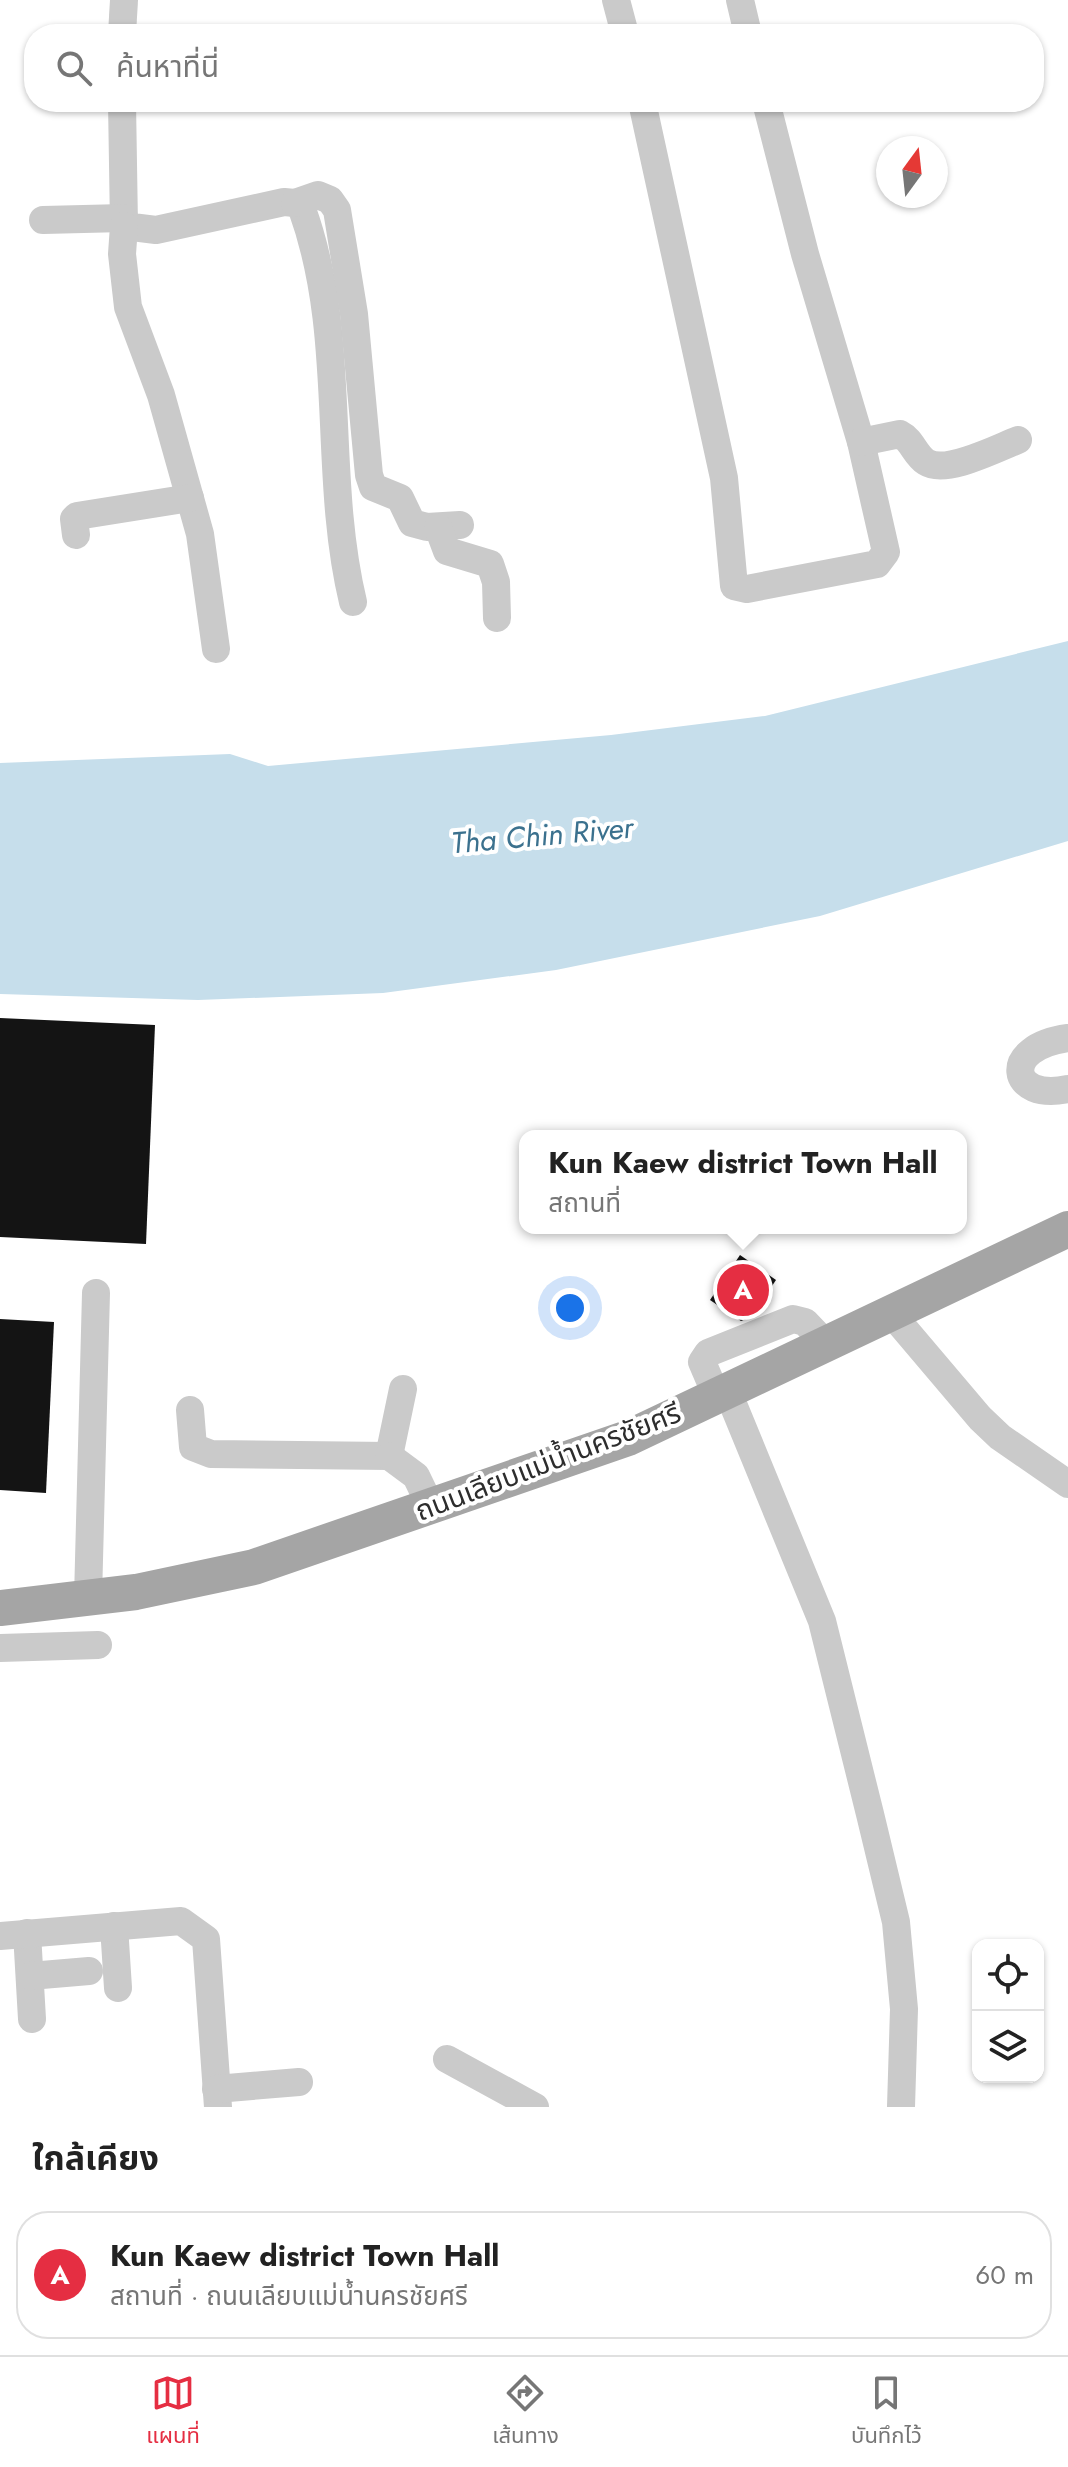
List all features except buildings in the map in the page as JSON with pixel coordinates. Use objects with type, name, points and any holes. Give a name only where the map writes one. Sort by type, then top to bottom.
[{"type":"main road","name":"ถนนเลียบแม่น้ำนครชัยศรี","points":[[0,1608],[136,1592],[254,1567],[628,1438],[1068,1229]]},
{"type":"street","points":[[123,24],[124,0]]},
{"type":"street","points":[[616,0],[622,24]]},
{"type":"street","points":[[740,0],[746,24]]},
{"type":"street","points":[[122,112],[122,254],[128,307],[161,395],[200,534],[216,649]]},
{"type":"street","points":[[644,112],[724,478],[734,586],[747,589],[877,564],[882,558],[885,540],[863,441],[805,254],[769,112]]},
{"type":"street","points":[[43,220],[124,222],[156,230],[295,203],[318,195],[330,200],[337,210],[354,314],[369,475],[373,487],[400,498],[412,523],[449,526],[447,551],[490,564],[496,582],[497,618]]},
{"type":"street","points":[[295,203],[302,209],[306,220],[324,302],[332,376],[339,521],[353,602]]},
{"type":"street","points":[[863,441],[894,434],[908,437],[925,462],[939,466],[955,464],[1018,440]]},
{"type":"street","points":[[76,535],[74,519],[77,516],[190,498]]},
{"type":"street","points":[[1068,1038],[1035,1047],[1024,1054],[1021,1065],[1024,1079],[1032,1089],[1046,1093],[1068,1089]]},
{"type":"street","points":[[88,1598],[96,1293]]},
{"type":"street","points":[[891,1313],[980,1418],[1000,1437],[1068,1484]]},
{"type":"street","points":[[389,1456],[403,1389]]},
{"type":"street","points":[[722,1394],[822,1621],[896,1922],[904,2009],[901,2107]]},
{"type":"street","points":[[190,1410],[193,1447],[211,1454],[389,1456],[416,1476],[431,1507]]},
{"type":"street","points":[[0,1648],[98,1645]]},
{"type":"street","points":[[32,2019],[30,1976],[14,1935],[181,1921],[206,1939],[217,2098],[299,2082]]},
{"type":"street","points":[[114,1926],[118,1988]]},
{"type":"street","points":[[30,1976],[89,1971]]},
{"type":"street","points":[[447,2059],[535,2107]]},
{"type":"water","name":"Tha Chin River","points":[[1068,641],[1068,841],[820,916],[556,970],[383,993],[198,1000],[0,994],[0,763],[230,754],[268,766],[611,735],[765,716]]},
{"type":"place","name":"Kun Kaew district Town Hall","points":[[743,1290]]}]
